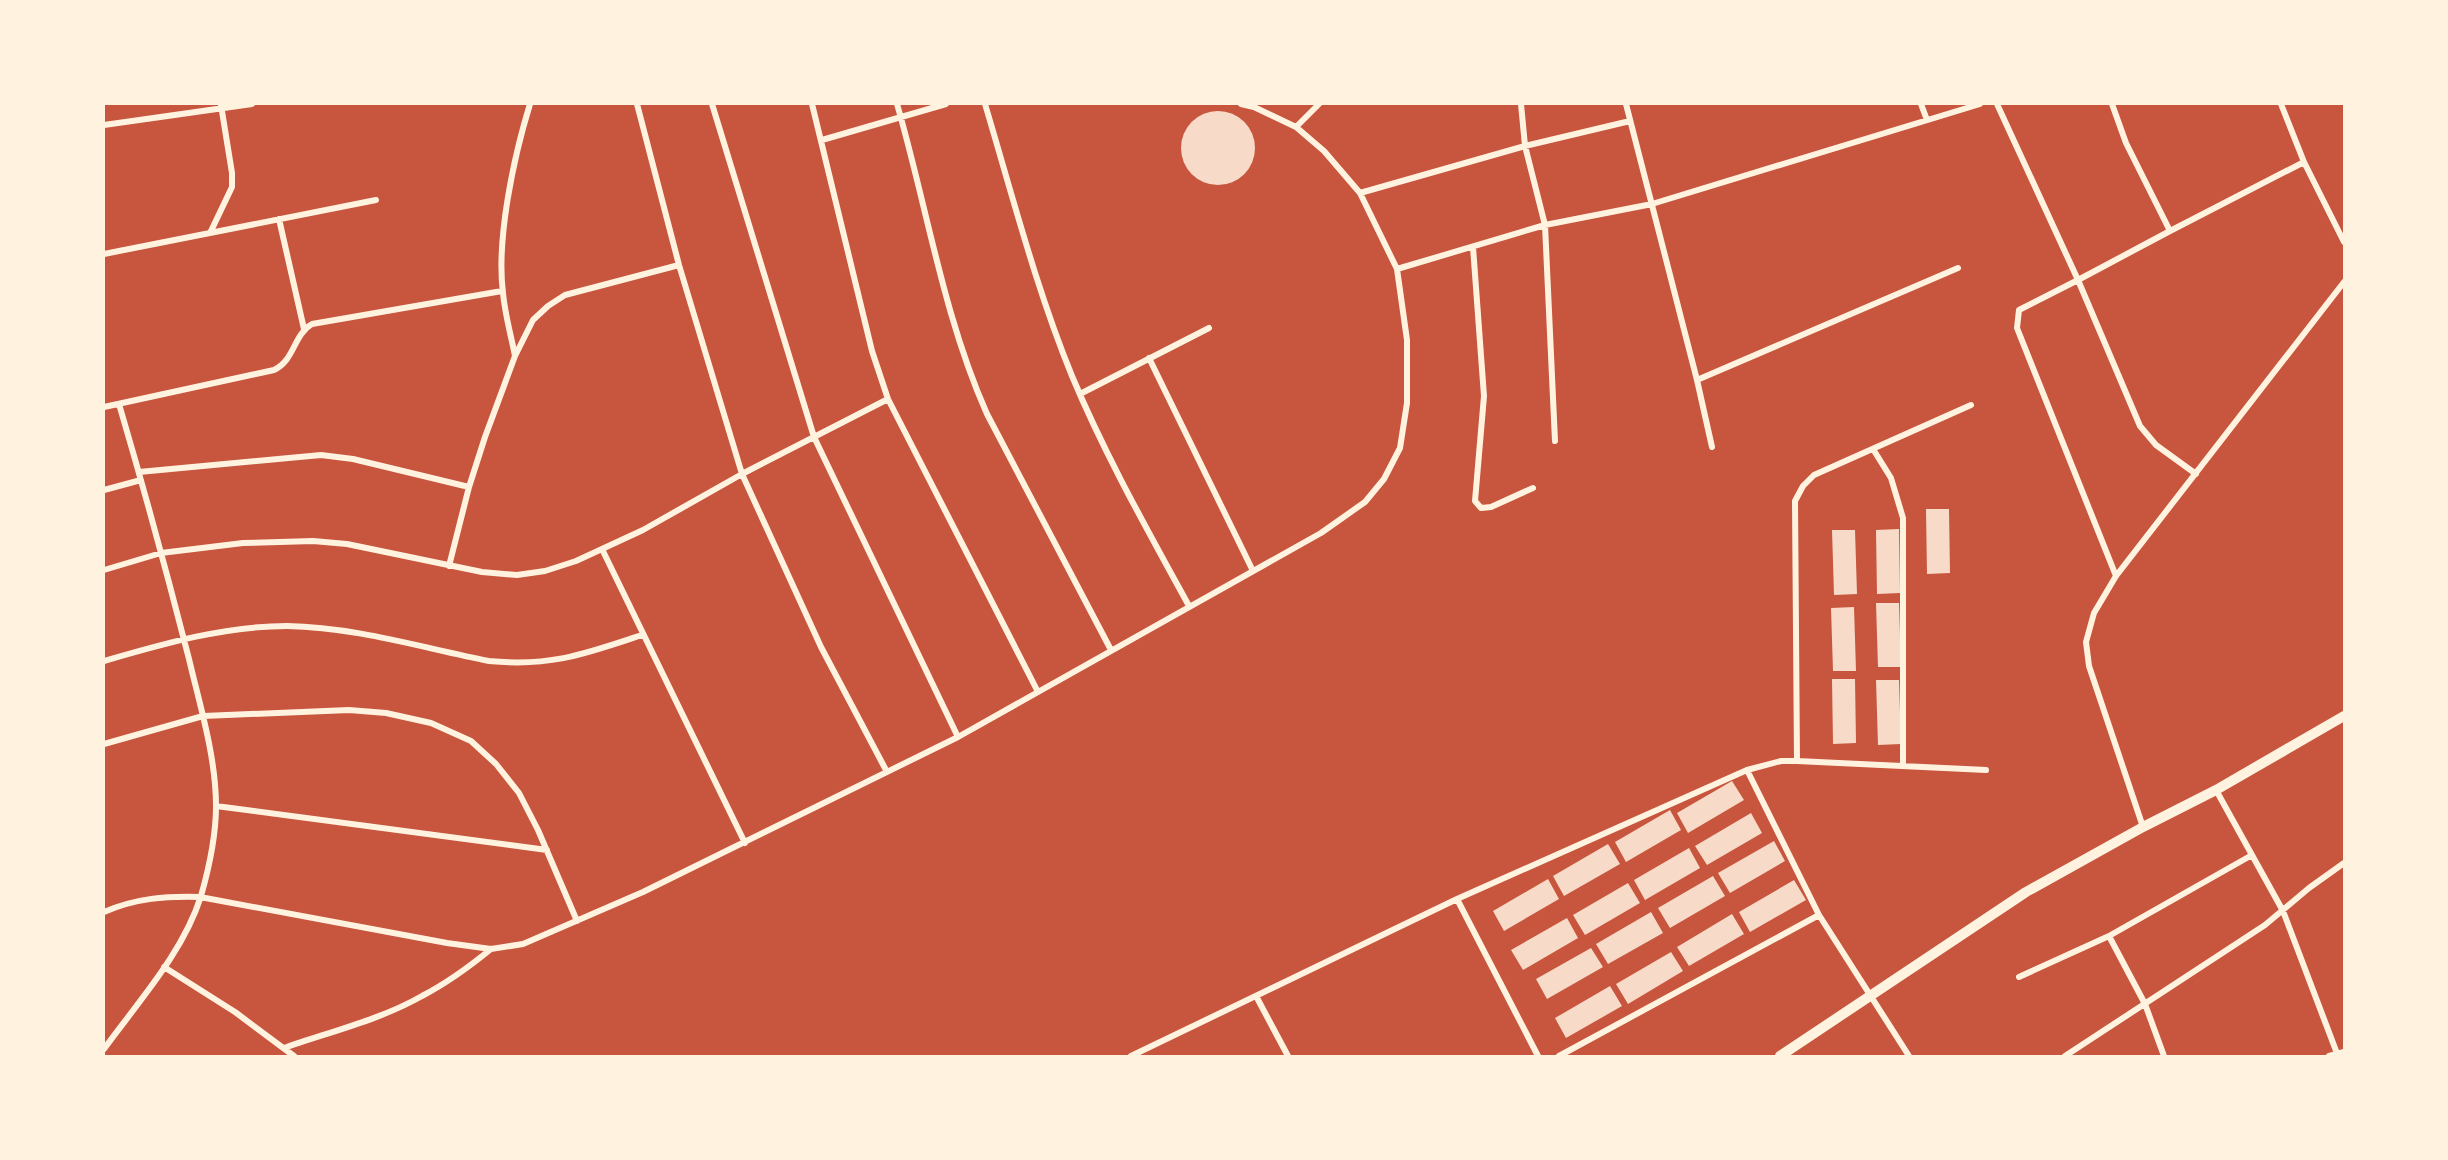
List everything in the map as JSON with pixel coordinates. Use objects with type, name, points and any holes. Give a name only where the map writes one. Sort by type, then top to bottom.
[{"type":"street","points":[[104,125],[221,105],[252,104]]},
{"type":"street","points":[[515,356],[502,291],[504,239],[519,141],[530,104]]},
{"type":"street","points":[[637,104],[680,265],[742,474],[821,647],[887,772]]},
{"type":"street","points":[[712,104],[814,437],[958,737]]},
{"type":"street","points":[[812,104],[872,351],[888,399],[1038,692]]},
{"type":"street","points":[[897,104],[949,309],[973,382],[987,414],[1111,650]]},
{"type":"street","points":[[822,140],[946,104]]},
{"type":"street","points":[[985,104],[1051,323],[1080,394],[1115,469],[1189,606]]},
{"type":"street","points":[[104,912],[125,903],[147,898],[201,897],[447,944],[491,949],[523,944],[746,843],[958,737],[1321,533],[1365,502],[1384,479],[1400,448],[1407,403],[1407,340],[1397,269],[1360,194],[1324,151],[1296,126],[1254,107],[1241,104]]},
{"type":"street","points":[[1296,126],[1319,104]]},
{"type":"street","points":[[1521,104],[1526,146],[1545,225],[1555,441]]},
{"type":"street","points":[[1626,104],[1712,447]]},
{"type":"street","points":[[1921,104],[1927,120]]},
{"type":"street","points":[[1397,269],[1545,225],[1652,204],[1980,104]]},
{"type":"street","points":[[1997,104],[2078,280],[2140,426],[2156,445],[2196,474]]},
{"type":"street","points":[[2112,104],[2126,143],[2170,231]]},
{"type":"street","points":[[2281,104],[2304,162],[2344,242]]},
{"type":"street","points":[[211,231],[232,187],[221,105]]},
{"type":"street","points":[[1360,194],[1526,146],[1630,121]]},
{"type":"street","points":[[2116,576],[2017,328],[2019,310],[2304,162]]},
{"type":"street","points":[[104,254],[376,200]]},
{"type":"street","points":[[279,219],[304,329]]},
{"type":"street","points":[[1473,247],[1484,396],[1475,501],[1481,508],[1491,507],[1533,488]]},
{"type":"street","points":[[449,566],[484,437],[515,356],[533,320],[565,295],[680,265]]},
{"type":"street","points":[[1697,380],[1958,268]]},
{"type":"street","points":[[2142,827],[2089,666],[2086,642],[2094,613],[2116,576],[2344,282]]},
{"type":"street","points":[[104,407],[274,370],[288,360],[304,329],[312,324],[502,291]]},
{"type":"street","points":[[1080,394],[1209,328]]},
{"type":"street","points":[[1149,358],[1253,570]]},
{"type":"street","points":[[104,570],[161,553],[243,543],[314,541],[367,547],[449,566],[517,575],[545,571],[576,561],[643,530],[742,474],[888,399]]},
{"type":"street","points":[[104,1049],[164,966],[188,927],[201,897],[213,845],[216,806],[203,716],[161,553],[119,404]]},
{"type":"street","points":[[1797,761],[1795,501],[1803,486],[1814,475],[1971,405]]},
{"type":"street","points":[[1873,448],[1891,478],[1903,518],[1903,766]]},
{"type":"street","points":[[139,472],[321,455],[353,459],[469,487]]},
{"type":"street","points":[[104,490],[141,480]]},
{"type":"street","points":[[602,549],[642,635],[746,843]]},
{"type":"street","points":[[104,661],[183,638],[255,628],[333,629],[489,661],[534,664],[576,657],[642,635]]},
{"type":"street","points":[[104,744],[203,716],[349,710],[386,713],[431,723],[471,741],[496,764],[519,793],[547,850],[577,921]]},
{"type":"street","points":[[1780,1056],[2026,892],[2142,827],[2216,789],[2344,716]]},
{"type":"street","points":[[1131,1056],[1457,899],[1748,770],[1781,761],[1797,761],[1986,770]]},
{"type":"street","points":[[1748,770],[1819,915],[1909,1056]]},
{"type":"street","points":[[2216,789],[2283,911],[2340,1054],[2329,1056]]},
{"type":"street","points":[[216,806],[547,850]]},
{"type":"street","points":[[2019,977],[2109,936],[2252,855]]},
{"type":"street","points":[[2064,1056],[2283,911],[2308,888],[2344,863]]},
{"type":"street","points":[[1457,899],[1538,1056]]},
{"type":"street","points":[[1560,1056],[1819,915]]},
{"type":"street","points":[[2109,936],[2145,1004],[2164,1056]]},
{"type":"street","points":[[284,1048],[391,1011],[421,997],[466,969],[491,949]]},
{"type":"street","points":[[164,966],[235,1012],[294,1056]]},
{"type":"street","points":[[1256,996],[1288,1056]]},
{"type":"building","points":[[1211,111],[1225,111],[1239,117],[1249,127],[1255,141],[1255,155],[1249,169],[1239,179],[1225,185],[1211,185],[1197,179],[1187,169],[1181,155],[1181,141],[1187,127],[1197,117]]},
{"type":"building","points":[[1926,509],[1949,509],[1950,573],[1927,574]]},
{"type":"building","points":[[1899,529],[1900,593],[1877,594],[1876,530]]},
{"type":"building","points":[[1832,530],[1855,530],[1857,594],[1834,595]]},
{"type":"building","points":[[1876,603],[1899,603],[1901,667],[1878,667]]},
{"type":"building","points":[[1854,607],[1856,671],[1833,671],[1831,608]]},
{"type":"building","points":[[1832,679],[1855,679],[1856,743],[1833,744]]},
{"type":"building","points":[[1876,680],[1899,680],[1901,744],[1878,745]]},
{"type":"building","points":[[1732,781],[1744,800],[1688,833],[1677,813]]},
{"type":"building","points":[[1670,810],[1681,830],[1626,862],[1615,842]]},
{"type":"building","points":[[1751,813],[1762,833],[1707,865],[1695,846]]},
{"type":"building","points":[[1774,841],[1785,861],[1730,893],[1718,873]]},
{"type":"building","points":[[1608,844],[1620,864],[1564,896],[1553,876]]},
{"type":"building","points":[[1689,848],[1700,868],[1645,900],[1634,880]]},
{"type":"building","points":[[1713,876],[1725,896],[1670,928],[1658,908]]},
{"type":"building","points":[[1548,879],[1559,899],[1504,931],[1493,911]]},
{"type":"building","points":[[1794,880],[1806,900],[1750,932],[1739,912]]},
{"type":"building","points":[[1628,883],[1640,903],[1585,935],[1573,915]]},
{"type":"building","points":[[1651,912],[1663,933],[1608,964],[1596,944]]},
{"type":"building","points":[[1732,914],[1744,934],[1689,966],[1677,947]]},
{"type":"building","points":[[1567,918],[1578,938],[1523,970],[1511,950]]},
{"type":"building","points":[[1591,948],[1603,967],[1547,999],[1536,979]]},
{"type":"building","points":[[1671,952],[1683,971],[1628,1004],[1616,984]]},
{"type":"building","points":[[1610,986],[1622,1006],[1566,1038],[1555,1018]]}]
